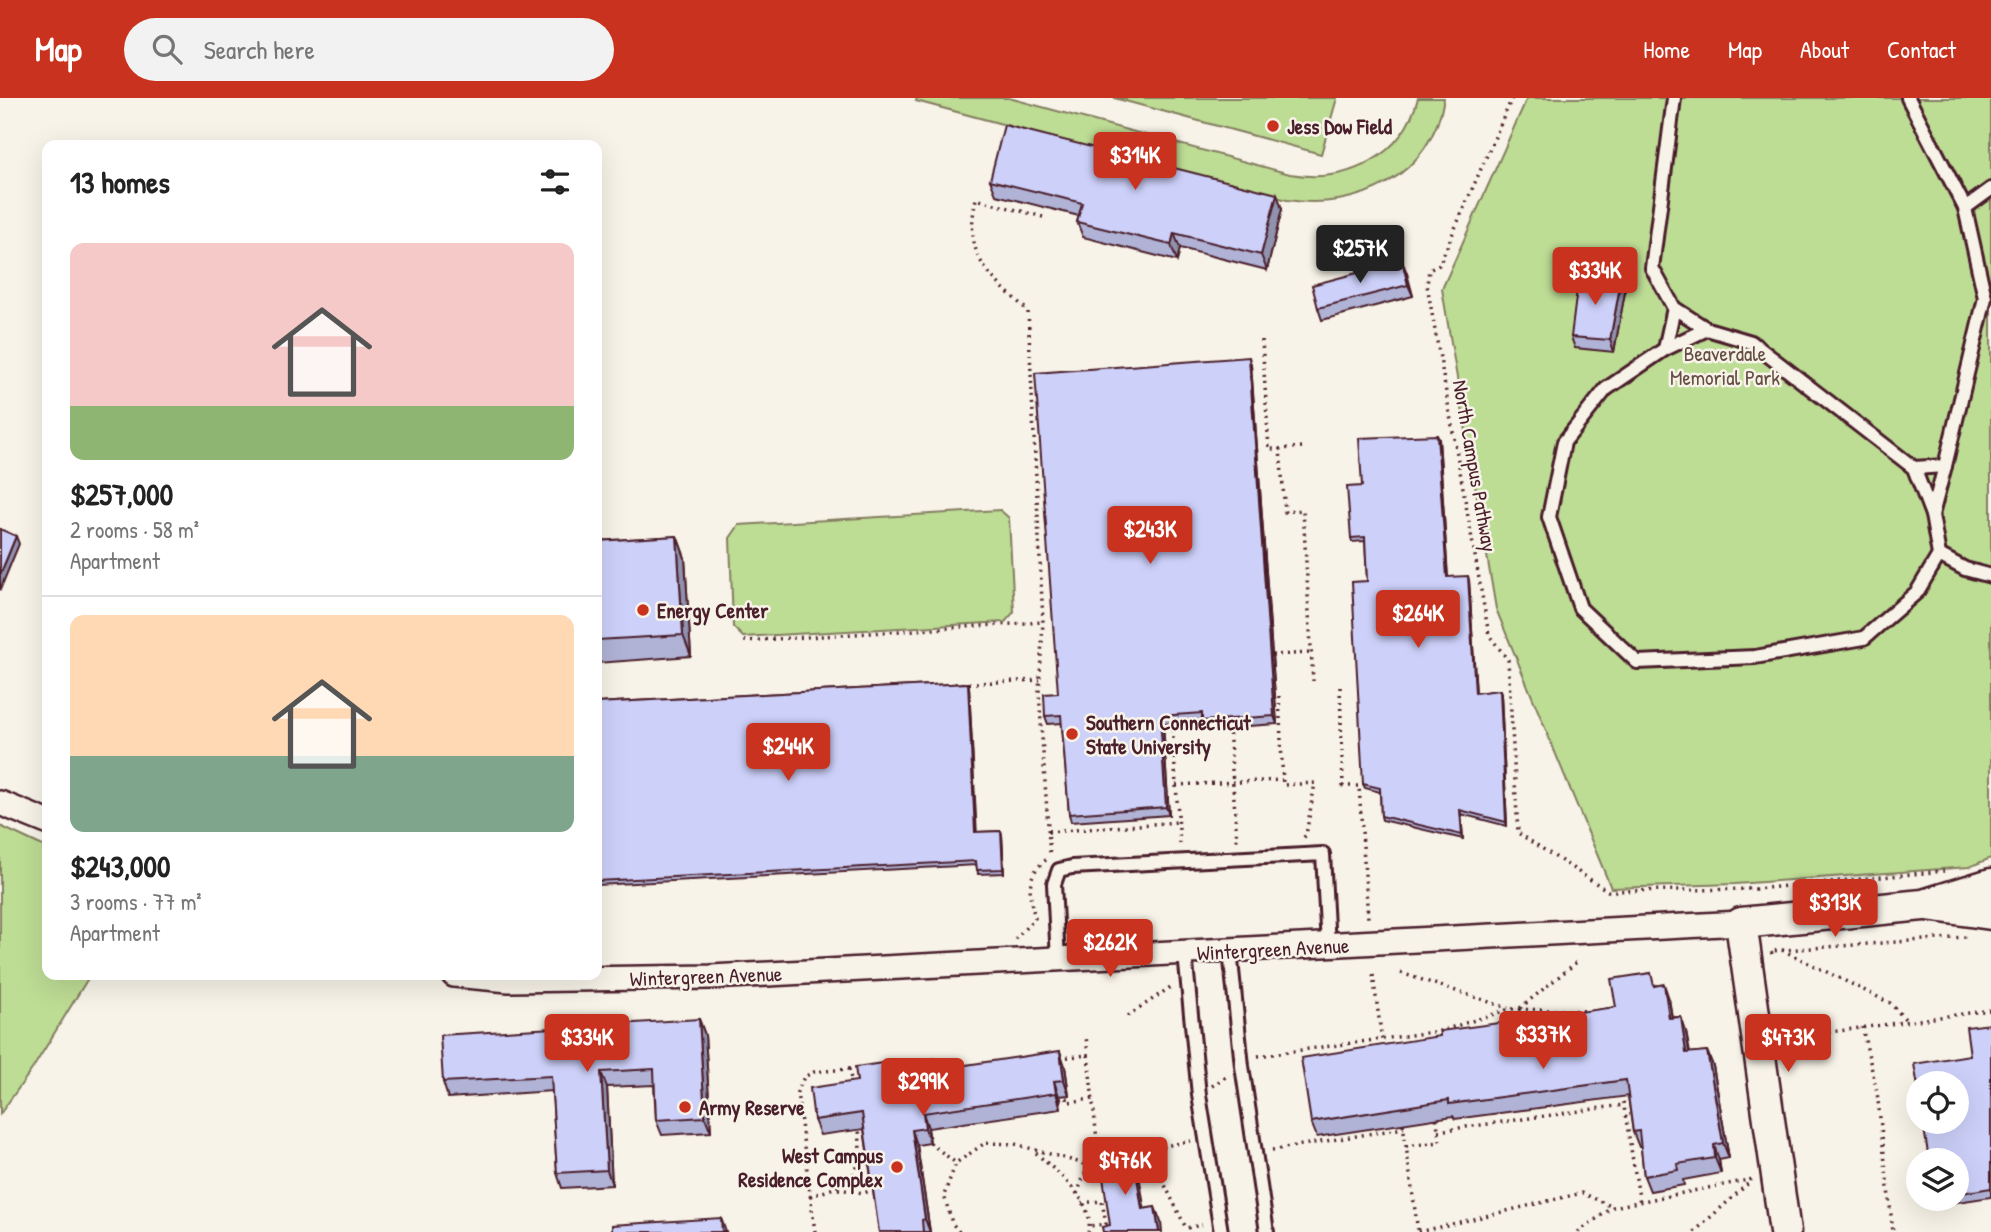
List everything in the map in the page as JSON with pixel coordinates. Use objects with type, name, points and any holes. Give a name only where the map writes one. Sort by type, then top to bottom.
[{"type":"street","points":[[0,803],[42,820]]},
{"type":"street","name":"Wintergreen Avenue","points":[[602,977],[698,977],[1185,954],[1741,923],[1923,905],[1991,884]]},
{"type":"street","name":"Wintergreen Avenue","points":[[1923,905],[1985,926]]},
{"type":"street","points":[[1741,923],[1776,1039],[1785,1232]]},
{"type":"lane","points":[[1674,98],[1651,268],[1674,308],[1707,329],[1751,342],[1914,468],[1933,514],[1939,555],[1917,592],[1864,638],[1755,657],[1637,662],[1580,608],[1549,517],[1564,442],[1606,389],[1665,349],[1707,329]]},
{"type":"lane","points":[[1908,98],[1965,208],[1985,298],[1933,514]]},
{"type":"lane","points":[[1965,208],[1991,190]]},
{"type":"lane","points":[[1665,349],[1674,308]]},
{"type":"lane","points":[[1914,468],[1945,466]]},
{"type":"lane","points":[[1939,555],[1965,569],[1991,576]]},
{"type":"lane","points":[[1058,960],[1054,884],[1059,870],[1072,867],[1323,853],[1328,946]]},
{"type":"lane","points":[[1230,951],[1242,1066],[1267,1232]]},
{"type":"lane","points":[[1185,954],[1199,1095],[1221,1232]]},
{"type":"path","name":"North Campus Pathway","points":[[1512,98],[1440,265],[1429,270],[1427,285],[1489,635],[1508,660],[1518,833],[1608,891],[1756,889],[1948,871]]},
{"type":"path","points":[[1043,216],[976,200],[971,222],[975,254],[998,283],[1028,311],[1043,622],[1040,680],[1050,857]]},
{"type":"path","points":[[1262,340],[1269,449],[1302,447]]},
{"type":"path","points":[[1280,449],[1285,512],[1303,510],[1313,681]]},
{"type":"path","points":[[744,641],[1043,622]]},
{"type":"path","points":[[1272,655],[1310,653]]},
{"type":"path","points":[[955,684],[1040,680]]},
{"type":"path","points":[[1340,687],[1343,786],[1359,786],[1368,919]]},
{"type":"path","points":[[1279,696],[1283,785],[1315,783],[1306,835],[1300,841]]},
{"type":"path","points":[[1172,723],[1180,848],[1191,847]]},
{"type":"path","points":[[1230,727],[1237,844]]},
{"type":"path","points":[[1176,785],[1283,780]]},
{"type":"path","points":[[1048,832],[1178,822]]},
{"type":"path","points":[[1226,845],[1250,844]]},
{"type":"path","points":[[1008,947],[1035,918],[1030,880],[1034,869],[1050,857],[1057,856]]},
{"type":"path","points":[[1773,963],[1772,951],[1985,926]]},
{"type":"path","points":[[1782,950],[1890,1003],[1907,1021]]},
{"type":"path","points":[[1520,1008],[1578,961]]},
{"type":"path","points":[[1401,973],[1510,1009]]},
{"type":"path","points":[[1373,975],[1382,1040]]},
{"type":"path","points":[[1128,1016],[1172,984]]},
{"type":"path","points":[[1257,1056],[1423,1034],[1510,1009],[1580,1009],[1602,1014]]},
{"type":"path","points":[[1776,1039],[1991,1010]]},
{"type":"path","points":[[1862,1027],[1877,1092],[1893,1232]]},
{"type":"path","points":[[1423,1034],[1425,1046]]},
{"type":"path","points":[[1086,1036],[1099,1159]]},
{"type":"path","points":[[1049,1060],[1088,1055]]},
{"type":"path","points":[[815,1232],[797,1092],[804,1077],[814,1072],[936,1059]]},
{"type":"path","points":[[891,1064],[893,1081],[906,1079]]},
{"type":"path","points":[[849,1069],[853,1090]]},
{"type":"path","points":[[1211,1087],[1232,1073]]},
{"type":"path","points":[[1622,1092],[1640,1203]]},
{"type":"path","points":[[1060,1099],[1067,1098],[1067,1102],[1093,1099]]},
{"type":"path","points":[[1438,1131],[1623,1105]]},
{"type":"path","points":[[1406,1146],[1440,1142],[1434,1107]]},
{"type":"path","points":[[1271,1148],[1404,1126],[1418,1232],[1583,1193],[1613,1207]]},
{"type":"path","points":[[810,1196],[836,1188],[855,1174],[860,1166],[859,1129]]},
{"type":"path","points":[[1121,1155],[1191,1140],[1193,1152]]},
{"type":"path","points":[[930,1143],[956,1163]]},
{"type":"path","points":[[959,1232],[952,1223],[944,1195],[956,1163],[985,1143],[1015,1144],[1088,1164],[1110,1157]]},
{"type":"path","points":[[1034,1150],[1077,1194],[1089,1226],[1088,1232]]},
{"type":"path","points":[[1143,1150],[1163,1181],[1186,1230],[1202,1225]]},
{"type":"path","points":[[1077,1194],[1088,1164]]},
{"type":"path","points":[[1578,1232],[1613,1207],[1753,1179],[1694,1232]]},
{"type":"path","points":[[836,1188],[864,1193],[876,1189]]},
{"type":"path","points":[[1082,1203],[1102,1201],[1106,1224],[1089,1226]]},
{"type":"path","points":[[1200,1213],[1202,1232]]},
{"type":"green space","points":[[917,98],[1009,98],[1290,174],[1311,176],[1332,175],[1370,162],[1386,151],[1400,136],[1411,119],[1418,98],[1444,98],[1437,125],[1424,148],[1408,167],[1388,182],[1365,193],[1340,200],[1314,202],[1287,200],[916,101]]},
{"type":"green space","name":"Jess Dow Field","points":[[1114,98],[1337,98],[1321,154]]},
{"type":"green space","name":"Beaverdale Memorial Park","points":[[1527,98],[1991,98],[1991,858],[1969,867],[1735,884],[1611,888],[1496,609],[1442,289]]},
{"type":"green space","points":[[1000,510],[1009,518],[1014,612],[1005,622],[743,637],[733,627],[730,538],[739,525]]},
{"type":"green space","points":[[0,826],[42,846],[42,980],[87,980],[33,1068],[0,1114]]},
{"type":"building","points":[[1004,125],[1277,194],[1261,255],[1174,233],[1171,245],[1077,222],[1082,203],[990,180]]},
{"type":"building","points":[[1402,261],[1408,285],[1318,308],[1312,285]]},
{"type":"building","points":[[1579,273],[1621,281],[1610,340],[1571,337]]},
{"type":"building","points":[[1249,357],[1274,716],[1202,721],[1202,713],[1160,716],[1166,807],[1069,814],[1061,715],[1045,716],[1044,694],[1058,693],[1035,373]]},
{"type":"building","points":[[1437,435],[1447,577],[1468,576],[1475,693],[1500,690],[1506,822],[1460,810],[1462,835],[1381,816],[1380,788],[1363,784],[1352,582],[1367,581],[1365,537],[1351,538],[1347,487],[1362,486],[1359,438]]},
{"type":"building","points":[[0,529],[16,536],[0,575]]},
{"type":"building","name":"Energy Center","points":[[677,536],[683,635],[602,640],[602,541]]},
{"type":"building","points":[[968,683],[975,832],[1001,831],[1003,869],[977,870],[976,861],[602,881],[602,703]]},
{"type":"building","points":[[1651,973],[1654,986],[1664,984],[1669,1018],[1681,1017],[1686,1053],[1707,1051],[1723,1143],[1714,1145],[1715,1158],[1677,1164],[1678,1170],[1644,1176],[1639,1131],[1633,1132],[1626,1080],[1449,1104],[1449,1100],[1311,1122],[1301,1058],[1440,1036],[1440,1031],[1616,1007],[1611,979]]},
{"type":"building","name":"Army Reserve","points":[[699,1019],[705,1117],[656,1120],[654,1069],[601,1072],[607,1170],[557,1173],[551,1076],[443,1082],[440,1035]]},
{"type":"building","points":[[1990,1024],[1991,1031],[1991,1188],[1969,1192],[1969,1148],[1927,1148],[1925,1134],[1969,1134],[1969,1071],[1915,1071],[1914,1064],[1970,1055],[1966,1027]]},
{"type":"building","name":"West Campus Residence Complex","points":[[1060,1051],[1064,1080],[1054,1081],[1056,1093],[923,1113],[925,1128],[912,1130],[925,1219],[922,1220],[923,1232],[879,1232],[862,1113],[814,1120],[810,1088],[857,1081],[855,1067],[883,1063],[885,1077]]},
{"type":"building","points":[[1133,1152],[1142,1209],[1155,1207],[1159,1232],[1103,1232],[1102,1227],[1110,1225],[1100,1157]]},
{"type":"building","points":[[721,1218],[722,1232],[612,1232],[612,1225]]},
{"type":"place","name":"Jess Dow Field","points":[[1273,126]]},
{"type":"place","name":"Energy Center","points":[[643,610]]},
{"type":"place","name":"Southern Connecticut State University","points":[[1072,734]]},
{"type":"place","name":"Army Reserve","points":[[685,1107]]},
{"type":"place","name":"West Campus Residence Complex","points":[[897,1167]]}]
